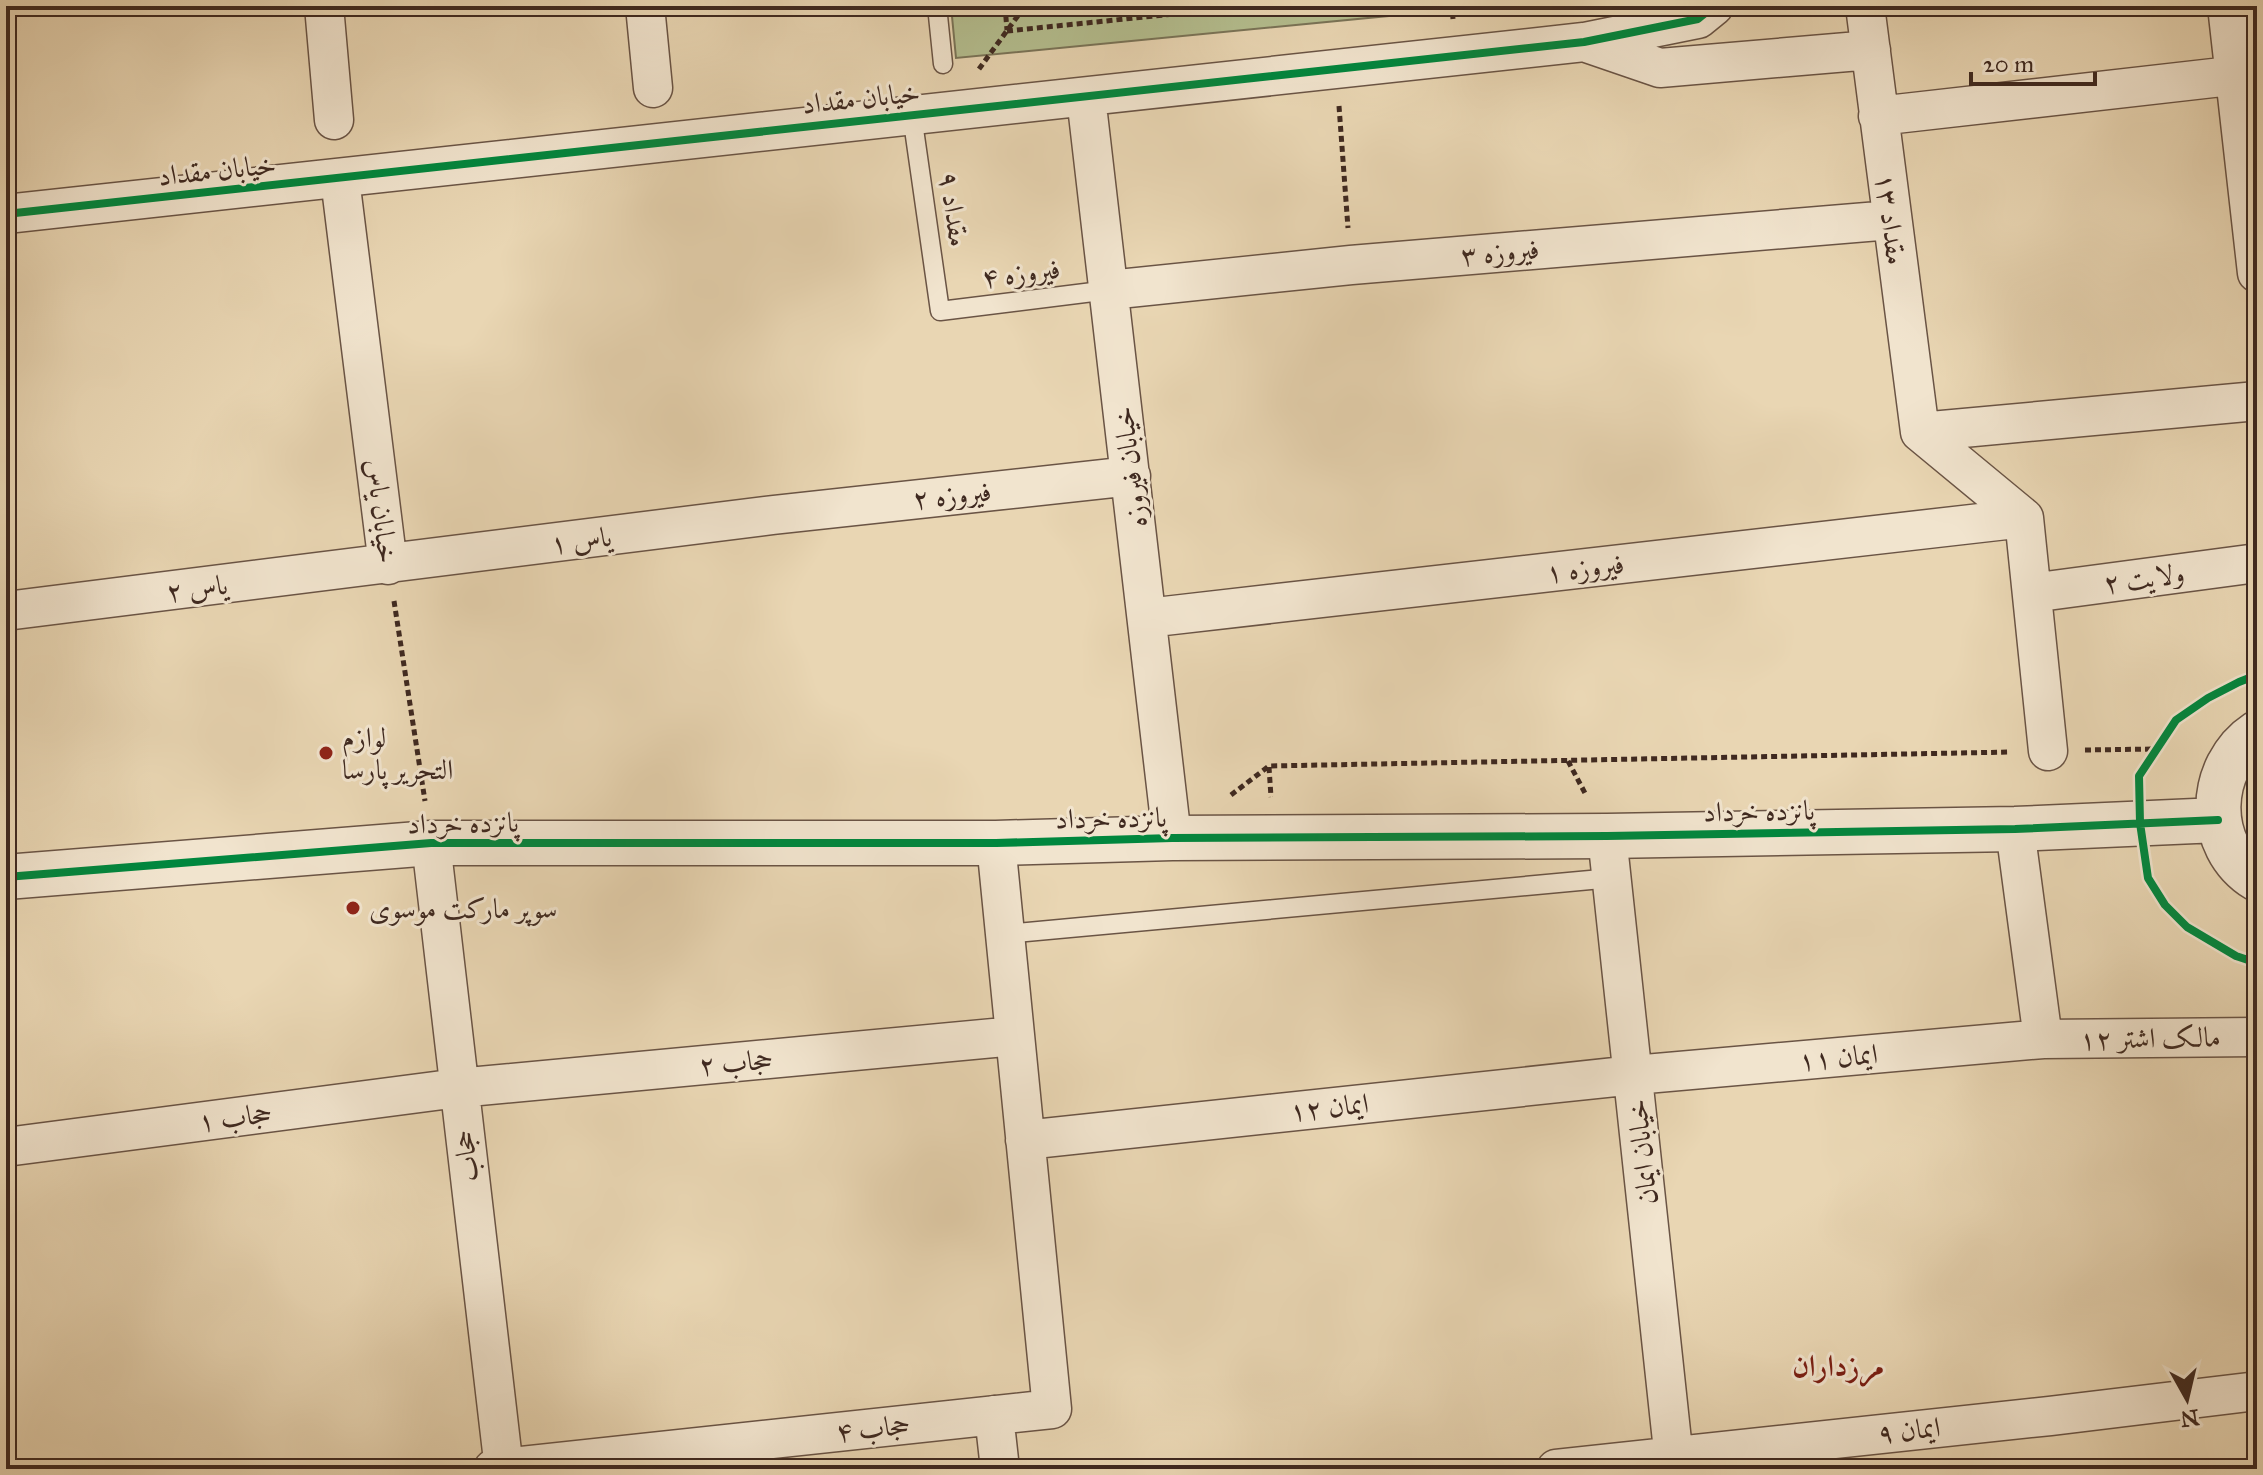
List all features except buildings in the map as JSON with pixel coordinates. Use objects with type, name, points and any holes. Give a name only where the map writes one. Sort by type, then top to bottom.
[{"type":"street","points":[[324,6],[334,120]]},
{"type":"street","points":[[645,6],[653,88]]},
{"type":"street","name":"خیابان مقداد","points":[[6,214],[1584,42],[1698,19],[1714,6]]},
{"type":"street","name":"مقداد ۱۳","points":[[1865,6],[1920,432]]},
{"type":"street","points":[[2227,6],[2246,74],[2257,273]]},
{"type":"street","points":[[1584,42],[1660,68],[1871,50]]},
{"type":"street","points":[[1878,116],[2246,74]]},
{"type":"street","name":"خیابان فیروزه","points":[[1086,97],[1172,838]]},
{"type":"street","name":"خیابان یاس","points":[[340,179],[388,565]]},
{"type":"street","name":"فیروزه ۳","points":[[1109,290],[1351,265],[1891,220]]},
{"type":"street","points":[[1920,432],[2257,401]]},
{"type":"street","points":[[1920,432],[2024,518],[2048,751]]},
{"type":"street","name":"فیروزه ۲","points":[[773,515],[1131,476]]},
{"type":"street","name":"یاس ۱","points":[[388,565],[773,515]]},
{"type":"street","name":"فیروزه ۱","points":[[1147,618],[2024,518]]},
{"type":"street","name":"ولایت ۲","points":[[2032,593],[2257,563]]},
{"type":"street","name":"یاس ۲","points":[[6,611],[388,565]]},
{"type":"street","points":[[2257,733],[2246,741],[2228,764],[2218,791],[2218,820],[2228,849],[2257,879]]},
{"type":"street","name":"پانزده خرداد","points":[[6,877],[431,843],[996,843],[1172,838],[1609,857],[2015,829],[2218,820]]},
{"type":"street","points":[[2015,829],[2043,1039]]},
{"type":"street","name":"حجاب","points":[[431,843],[500,1469]]},
{"type":"street","points":[[996,843],[1025,1140]]},
{"type":"street","name":"خیابان ایمان","points":[[1609,857],[1674,1462]]},
{"type":"street","name":"حجاب ۲","points":[[458,1088],[1015,1036]]},
{"type":"street","name":"مالک اشتر ۱۲","points":[[2043,1039],[2257,1037]]},
{"type":"street","name":"ایمان ۱۱","points":[[1634,1075],[2043,1039]]},
{"type":"street","name":"ایمان ۱۲","points":[[1025,1140],[1634,1075]]},
{"type":"street","name":"حجاب ۱","points":[[9,1147],[458,1088]]},
{"type":"street","name":"حجاب ۴","points":[[500,1469],[1052,1409],[1025,1140]]},
{"type":"street","name":"ایمان ۹","points":[[1556,1469],[1674,1462],[2257,1391]]},
{"type":"street","points":[[994,1415],[1000,1469]]},
{"type":"lane","points":[[937,6],[943,64]]},
{"type":"lane","name":"مقداد ۹","points":[[912,115],[940,311]]},
{"type":"lane","name":"فیروزه ۴","points":[[940,311],[1109,290]]},
{"type":"lane","points":[[1005,934],[1609,857]]},
{"type":"path","points":[[1005,6],[1007,31]]},
{"type":"path","points":[[1007,31],[1025,6]]},
{"type":"path","points":[[1197,6],[1205,9]]},
{"type":"path","points":[[1007,31],[1253,6]]},
{"type":"path","points":[[1336,69],[1351,265]]},
{"type":"path","points":[[2148,762],[2163,739]]},
{"type":"path","points":[[1172,838],[1269,766],[2156,749]]},
{"type":"green space","points":[[951,6],[1418,6],[1419,13],[956,58]]},
{"type":"cycle path","points":[[6,214],[1584,42],[1698,19],[1714,6]]},
{"type":"cycle path","points":[[2257,675],[2208,698],[2176,720],[2139,776],[2140,823],[2148,878],[2165,905],[2187,927],[2236,956],[2257,963]]},
{"type":"cycle path","points":[[6,877],[431,843],[996,843],[1172,838],[1607,836],[2015,829],[2218,820]]},
{"type":"place","name":"لوازم التحریر پارسا","points":[[326,753]]},
{"type":"place","name":"سوپر مارکت موسوی","points":[[353,908]]},
{"type":"district","name":"مرزداران","points":[[1838,1366]]}]
